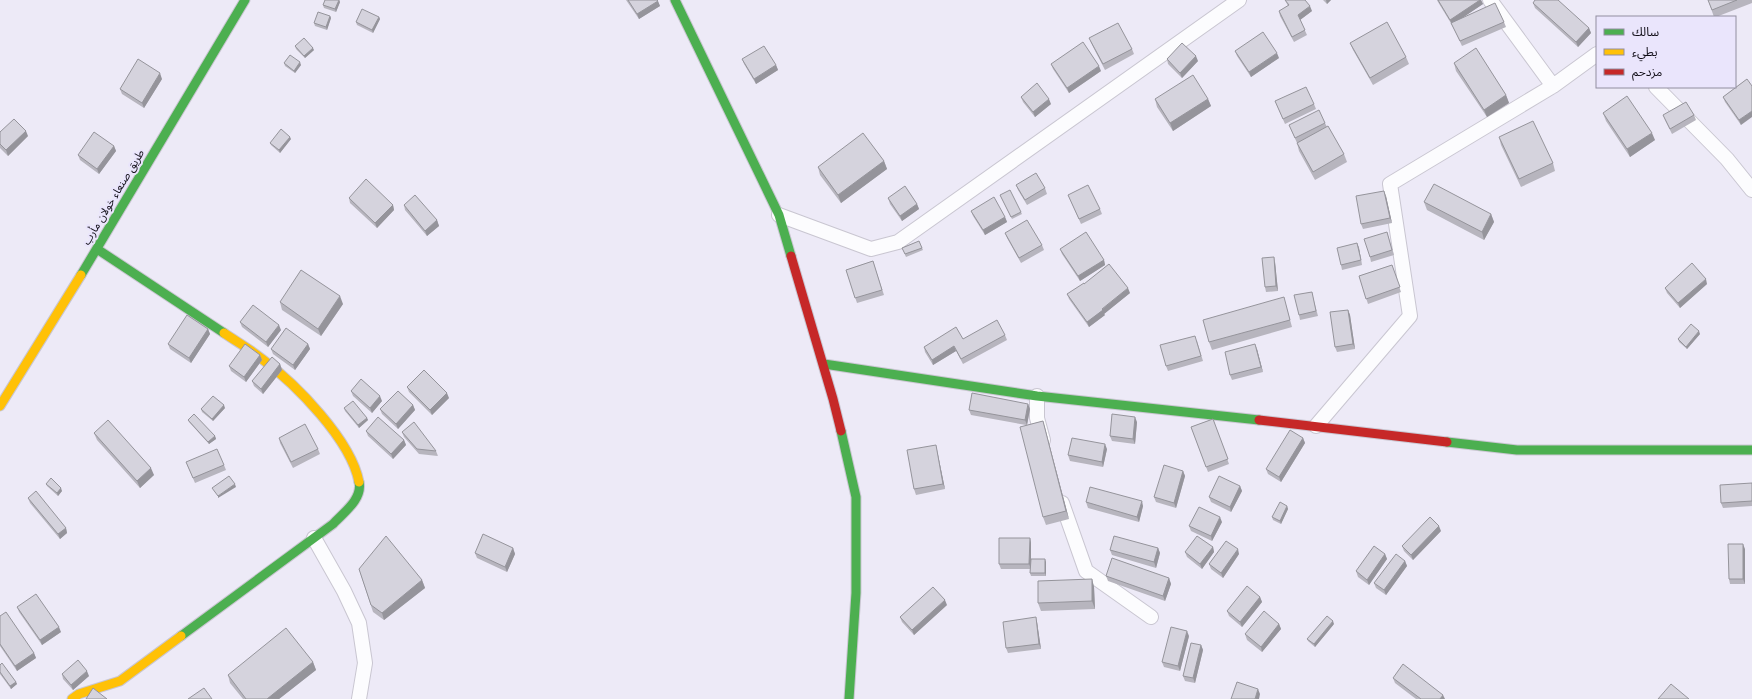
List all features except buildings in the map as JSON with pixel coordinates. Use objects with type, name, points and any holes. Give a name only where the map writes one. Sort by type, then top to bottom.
[{"type":"street","name":"طريق صنعاء خولان مأرب","points":[[0,406],[97,249],[245,0]]},
{"type":"street","points":[[675,0],[779,215],[824,364],[856,497],[856,592],[849,699]]},
{"type":"street","points":[[779,215],[871,248],[898,242],[1239,0]]},
{"type":"street","points":[[1490,0],[1553,86]]},
{"type":"street","points":[[1316,426],[1410,316],[1390,184],[1553,86],[1596,55]]},
{"type":"street","points":[[1657,88],[1727,159],[1752,190]]},
{"type":"street","points":[[72,699],[79,694],[120,681],[333,524],[354,502],[360,486],[357,471],[339,438],[302,394],[263,359],[97,249]]},
{"type":"street","points":[[824,364],[1037,396],[1316,426],[1517,450],[1752,450]]},
{"type":"street","points":[[1037,396],[1037,418],[1048,454]]},
{"type":"street","points":[[1058,491],[1067,521],[1086,571],[1151,617]]},
{"type":"street","points":[[314,538],[344,591],[359,623],[365,663],[359,699]]},
{"type":"traffic: fast","points":[[81,275],[245,0]]},
{"type":"traffic: fast","points":[[675,0],[779,215],[791,256]]},
{"type":"traffic: fast","points":[[97,249],[224,333]]},
{"type":"traffic: fast","points":[[824,364],[1037,396],[1259,420]]},
{"type":"traffic: fast","points":[[841,431],[856,497],[856,593],[849,699]]},
{"type":"traffic: fast","points":[[1447,442],[1517,450],[1752,450]]},
{"type":"traffic: fast","points":[[181,636],[333,524],[355,500],[358,494],[359,482]]},
{"type":"traffic: slow","points":[[0,406],[81,275]]},
{"type":"traffic: slow","points":[[224,333],[253,352],[276,370],[306,398],[334,431],[354,466],[359,482]]},
{"type":"traffic: slow","points":[[72,699],[79,694],[120,681],[181,636]]},
{"type":"traffic: jam","points":[[791,256],[841,431]]},
{"type":"traffic: jam","points":[[1259,420],[1447,442]]}]
